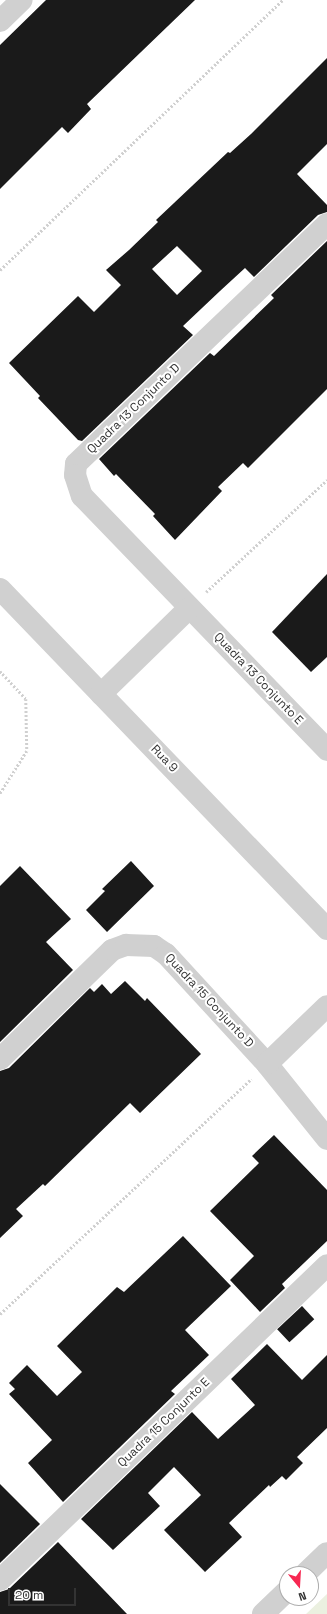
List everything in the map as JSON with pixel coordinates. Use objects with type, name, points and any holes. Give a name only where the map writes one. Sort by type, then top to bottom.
[{"type":"street","points":[[0,21],[22,0]]},
{"type":"street","name":"Quadra 13 Conjunto D","points":[[188,609],[82,496],[75,475],[76,464],[327,224]]},
{"type":"street","name":"Rua 9","points":[[0,590],[327,929]]},
{"type":"street","points":[[101,694],[188,609]]},
{"type":"street","name":"Quadra 13 Conjunto E","points":[[188,609],[327,750]]},
{"type":"street","name":"Quadra 15 Conjunto D","points":[[0,1059],[112,950],[139,944],[154,946],[166,954],[267,1064]]},
{"type":"street","points":[[327,1006],[267,1064],[327,1139]]},
{"type":"street","name":"Quadra 15 Conjunto E","points":[[0,1580],[327,1265]]},
{"type":"street","points":[[313,1566],[327,1553]]},
{"type":"street","points":[[263,1614],[279,1599]]},
{"type":"path","points":[[0,270],[282,0]]},
{"type":"path","points":[[188,609],[327,480]]},
{"type":"path","points":[[0,671],[26,699],[27,751],[0,794]]},
{"type":"path","points":[[0,1314],[267,1064]]},
{"type":"green space","points":[[327,1594],[327,1614],[306,1614],[314,1606],[319,1606],[319,1602]]},
{"type":"building","points":[[46,0],[195,0],[87,104],[91,109],[68,133],[62,127],[0,189],[0,45]]},
{"type":"building","points":[[327,58],[327,144],[297,174],[327,205],[327,212],[318,215],[254,277],[245,268],[183,326],[193,335],[82,441],[78,440],[38,398],[40,396],[9,363],[78,296],[94,312],[121,285],[106,270],[158,222],[156,220],[228,152],[230,153]],"holes":[[[177,246],[202,271],[177,295],[152,269]]]},
{"type":"building","points":[[327,241],[327,389],[248,468],[243,463],[218,487],[222,491],[175,540],[153,516],[155,514],[116,474],[114,476],[99,459],[210,353],[214,356],[274,298],[271,295]]},
{"type":"building","points":[[327,574],[327,657],[311,672],[272,632]]},
{"type":"building","points":[[131,861],[154,886],[107,932],[86,910],[105,891],[102,889]]},
{"type":"building","points":[[20,866],[71,919],[46,942],[73,970],[0,1042],[0,886]]},
{"type":"building","points":[[125,981],[145,1001],[147,998],[201,1054],[140,1113],[130,1103],[45,1186],[43,1184],[16,1209],[23,1216],[0,1238],[0,1071],[9,1068],[90,988],[94,992],[102,984],[111,994]]},
{"type":"building","points":[[274,1135],[327,1190],[327,1241],[282,1284],[285,1288],[260,1312],[230,1280],[254,1256],[210,1211],[259,1163],[252,1156]]},
{"type":"building","points":[[183,1236],[231,1286],[185,1330],[209,1355],[171,1391],[175,1394],[63,1502],[28,1463],[52,1440],[9,1394],[15,1389],[9,1383],[27,1365],[57,1396],[82,1372],[57,1346],[117,1287],[124,1292]]},
{"type":"building","points":[[302,1306],[314,1319],[289,1342],[277,1329]]},
{"type":"building","points":[[267,1344],[302,1380],[327,1355],[327,1428],[297,1457],[303,1463],[286,1480],[282,1476],[270,1487],[269,1485],[229,1523],[242,1537],[205,1572],[164,1530],[201,1495],[174,1467],[148,1493],[160,1506],[113,1550],[81,1519],[192,1412],[218,1439],[255,1405],[231,1379]]},
{"type":"building","points":[[0,1484],[40,1524],[0,1563]]},
{"type":"building","points":[[58,1542],[127,1614],[0,1614],[0,1592],[9,1589]]}]
